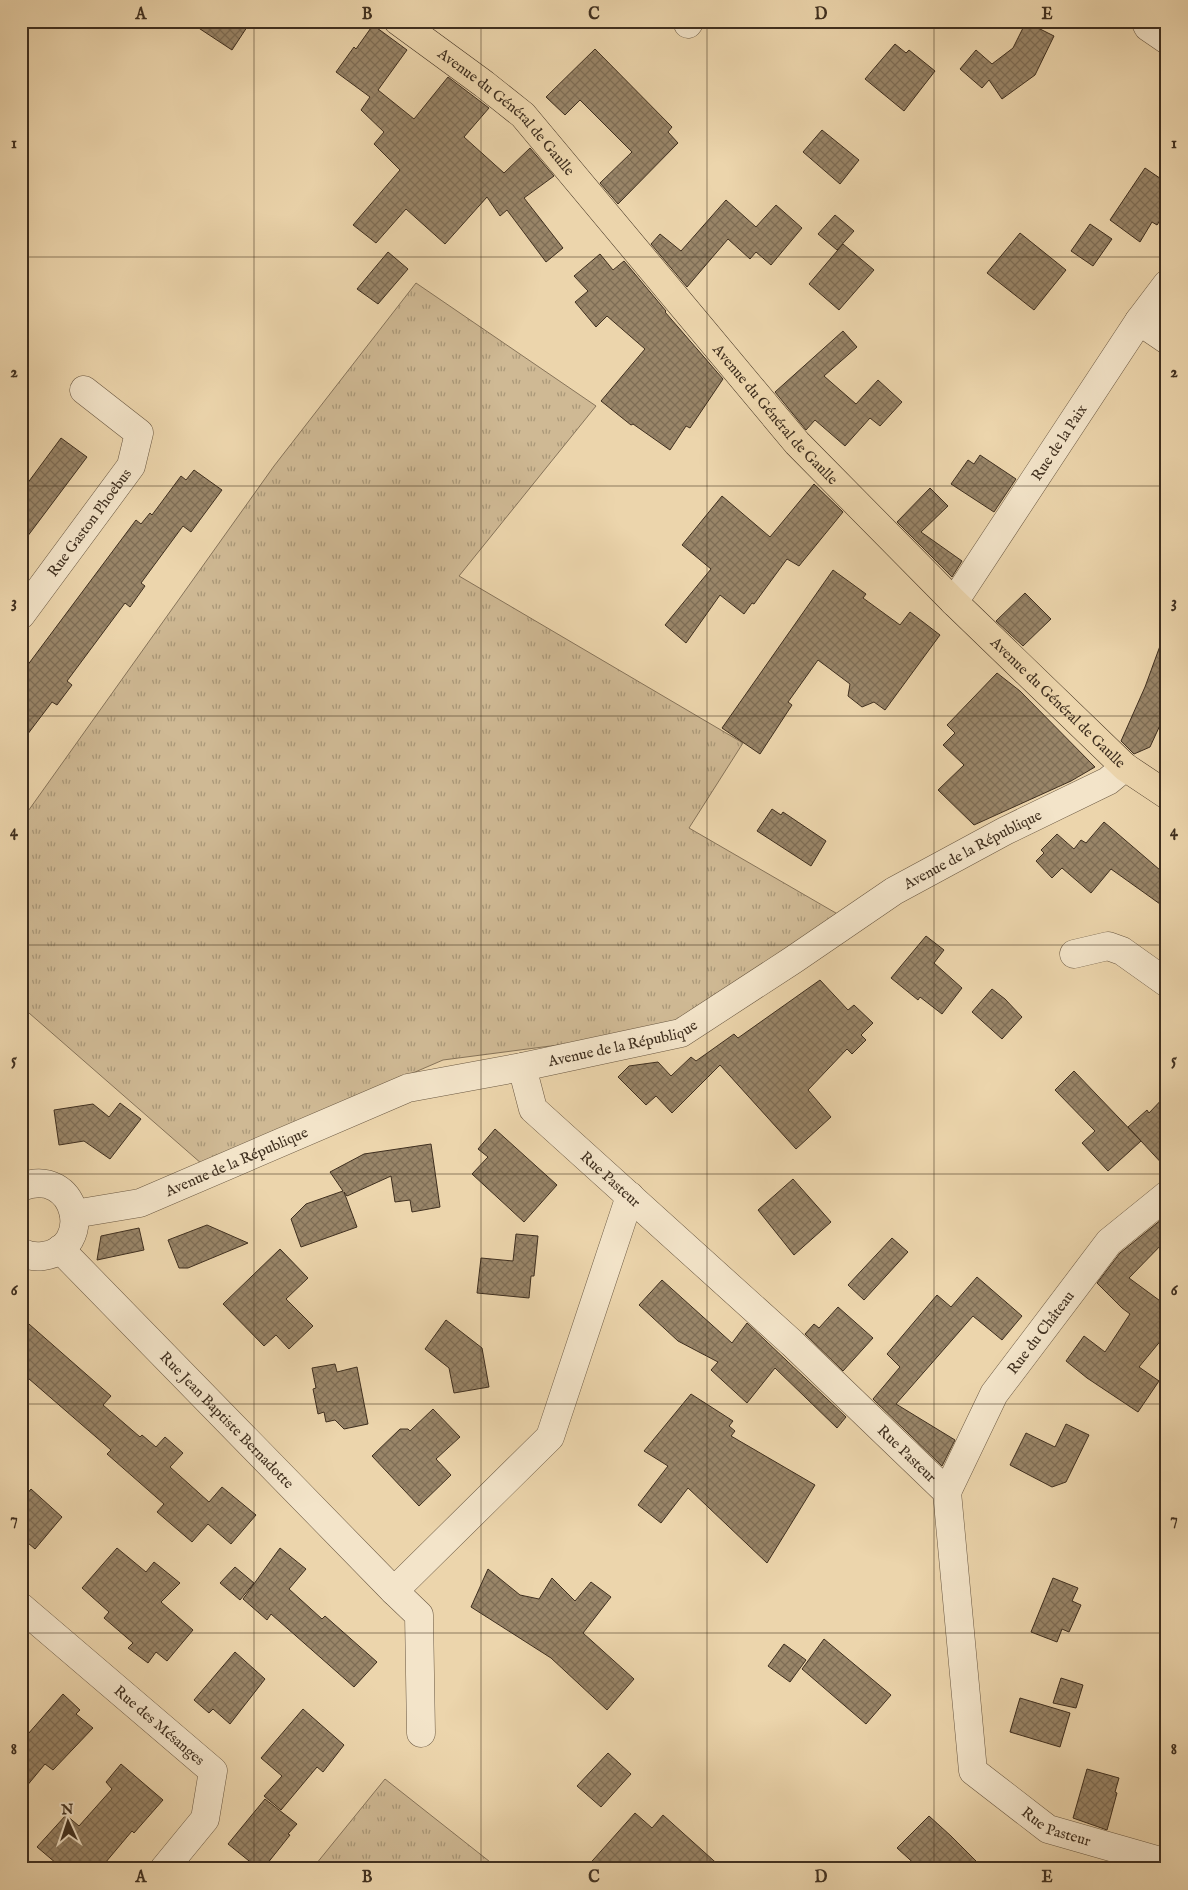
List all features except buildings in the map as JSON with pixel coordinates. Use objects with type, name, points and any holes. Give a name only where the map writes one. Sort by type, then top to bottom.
[{"type":"main road","name":"Avenue du Général de Gaulle","points":[[398,21],[523,115],[797,442],[954,602],[1125,767],[1167,795]]},
{"type":"street","points":[[1145,21],[1148,27],[1167,40]]},
{"type":"street","name":"Rue de la Paix","points":[[954,602],[1139,322],[1167,284]]},
{"type":"street","points":[[1139,322],[1167,340]]},
{"type":"street","name":"Rue Gaston Phoebus","points":[[21,615],[130,466],[138,433],[84,390]]},
{"type":"street","name":"Avenue de la République","points":[[74,1214],[140,1203],[408,1088],[522,1067],[681,1034],[894,891],[1005,831],[1108,781],[1125,767]]},
{"type":"street","points":[[1074,954],[1108,946],[1122,951],[1167,983]]},
{"type":"street","name":"Rue Pasteur","points":[[522,1067],[534,1109],[792,1343],[947,1492],[973,1771],[1048,1829],[1167,1863]]},
{"type":"street","points":[[21,1187],[33,1184],[55,1187],[71,1203],[74,1214],[72,1233],[60,1249],[49,1255],[36,1257],[21,1252]]},
{"type":"street","name":"Rue du Château","points":[[947,1492],[994,1394],[1109,1242],[1167,1195]]},
{"type":"street","points":[[394,1591],[550,1437],[630,1196]]},
{"type":"street","name":"Rue Jean Baptiste Bernadotte","points":[[60,1249],[419,1615],[421,1733]]},
{"type":"street","name":"Rue des Mésanges","points":[[21,1607],[213,1771],[205,1819],[164,1869]]},
{"type":"green space","points":[[416,283],[596,406],[459,576],[743,743],[689,828],[841,916],[681,1029],[443,1060],[202,1164],[21,1006],[21,821],[274,466]]},
{"type":"green space","points":[[385,1779],[499,1869],[312,1869]]}]
